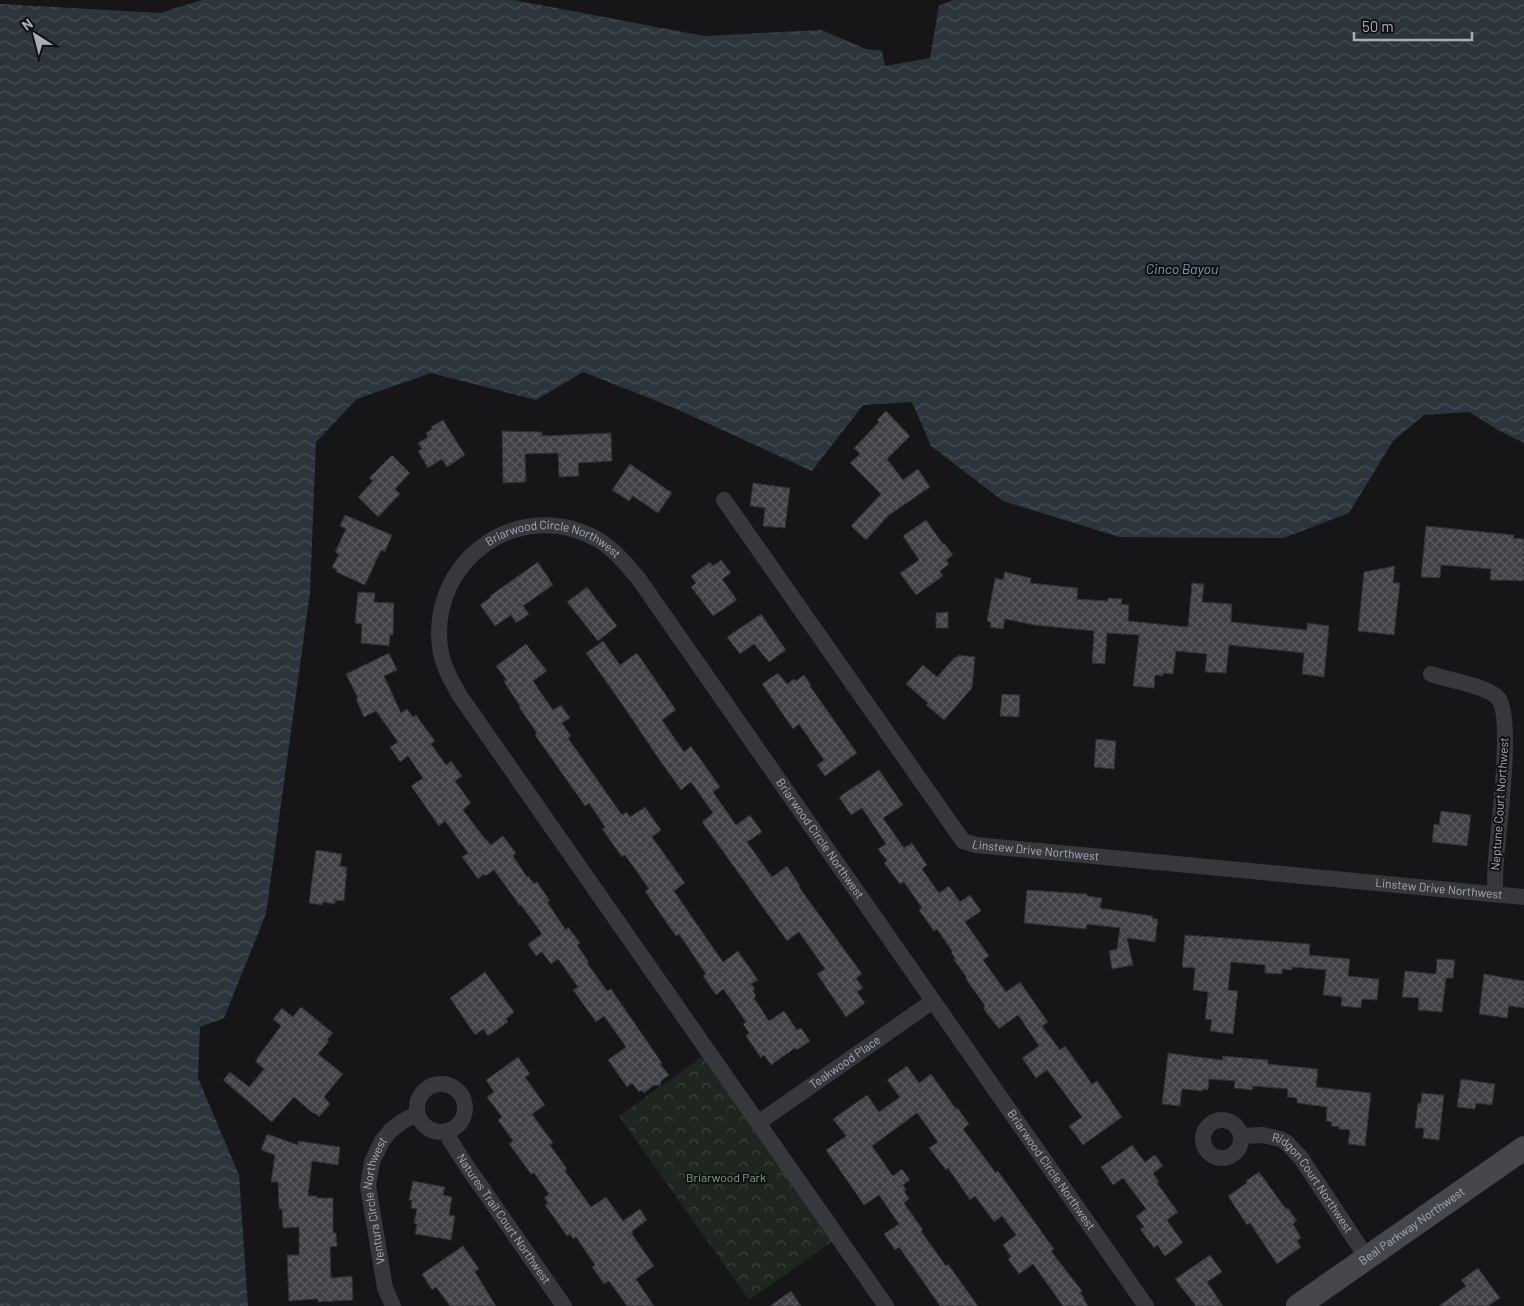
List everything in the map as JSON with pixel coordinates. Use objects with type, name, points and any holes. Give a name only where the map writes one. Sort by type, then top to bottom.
[{"type":"main road","name":"Beal Parkway Northwest","points":[[1298,1306],[1524,1148]]},
{"type":"street","name":"Linstew Drive Northwest","points":[[724,500],[963,841],[976,845],[1524,897]]},
{"type":"street","name":"Briarwood Circle Northwest","points":[[886,1306],[460,696],[448,674],[440,647],[439,622],[447,590],[466,560],[479,548],[507,532],[527,526],[549,525],[569,528],[597,538],[627,564],[1146,1306]]},
{"type":"street","name":"Neptune Court Northwest","points":[[1431,674],[1486,690],[1498,697],[1504,706],[1506,751],[1494,894]]},
{"type":"street","name":"Teakwood Place","points":[[758,1123],[933,1001]]},
{"type":"street","points":[[435,1084],[453,1087],[460,1093],[464,1102],[465,1111],[462,1120],[455,1127],[447,1131],[437,1132],[428,1129],[417,1114],[417,1104],[420,1095],[426,1088],[435,1084]]},
{"type":"street","name":"Ventura Circle Northwest","points":[[393,1306],[386,1288],[368,1186],[372,1162],[382,1141],[403,1121],[417,1114]]},
{"type":"street","name":"Natures Trail Court Northwest","points":[[447,1131],[450,1140],[466,1165],[564,1306]]},
{"type":"street","name":"Ridgon Court Northwest","points":[[1241,1136],[1263,1135],[1280,1139],[1287,1143],[1300,1158],[1367,1258]]},
{"type":"green space","name":"Briarwood Park","points":[[703,1056],[833,1241],[749,1300],[619,1116]]},
{"type":"water","name":"Cinco Bayou","points":[[202,0],[514,0],[704,36],[821,30],[866,49],[882,51],[885,66],[930,58],[939,6],[953,0],[1524,0],[1524,443],[1469,412],[1424,415],[1393,441],[1349,513],[1283,538],[1119,537],[1003,501],[931,446],[912,402],[863,405],[812,471],[672,407],[583,372],[536,400],[431,373],[357,399],[316,442],[310,592],[266,914],[224,1018],[200,1027],[198,1078],[239,1175],[248,1306],[0,1306],[0,4],[160,13]]},
{"type":"building","points":[[886,411],[910,436],[887,459],[903,480],[918,469],[930,487],[889,515],[866,540],[851,526],[881,494],[850,463],[860,454],[854,448],[879,422],[877,420]]},
{"type":"building","points":[[443,420],[465,455],[447,467],[442,459],[428,468],[418,451],[422,449],[418,443],[428,437],[426,433],[432,429],[431,427]]},
{"type":"building","points":[[502,431],[542,432],[542,436],[611,433],[612,461],[578,463],[579,476],[559,477],[558,453],[525,454],[526,482],[503,483]]},
{"type":"building","points":[[392,455],[410,473],[395,489],[400,494],[378,517],[358,497],[373,481],[369,478]]},
{"type":"building","points":[[630,464],[672,493],[658,513],[633,496],[629,501],[612,490]]},
{"type":"building","points":[[753,483],[790,488],[785,528],[763,526],[765,508],[750,506]]},
{"type":"building","points":[[345,515],[392,535],[385,552],[381,550],[365,585],[336,572],[337,570],[332,567],[339,554],[335,552],[346,529],[340,526]]},
{"type":"building","points":[[926,520],[953,555],[946,560],[949,564],[940,571],[943,576],[916,595],[900,573],[919,560],[903,536]]},
{"type":"building","points":[[1426,526],[1514,535],[1513,538],[1524,539],[1524,581],[1490,580],[1491,569],[1441,565],[1440,578],[1421,577]]},
{"type":"building","points":[[721,560],[731,573],[722,579],[737,600],[713,616],[691,587],[696,583],[691,576],[710,562],[713,566]]},
{"type":"building","points":[[538,562],[553,585],[523,606],[529,614],[516,623],[511,615],[495,626],[480,605]]},
{"type":"building","points":[[1395,566],[1393,583],[1400,583],[1394,635],[1358,631],[1364,572]]},
{"type":"building","points":[[1005,572],[1031,578],[1030,583],[1078,588],[1077,599],[1108,601],[1108,598],[1122,599],[1121,604],[1129,605],[1128,621],[1188,627],[1192,583],[1204,584],[1202,602],[1232,604],[1231,622],[1307,630],[1307,623],[1329,626],[1324,677],[1302,674],[1304,653],[1229,645],[1226,673],[1205,672],[1207,654],[1176,651],[1173,674],[1163,673],[1163,676],[1155,675],[1154,688],[1133,686],[1139,635],[1107,633],[1105,664],[1092,663],[1094,631],[1034,625],[1005,619],[1003,629],[990,627],[991,622],[987,621],[995,578],[1003,580]]},
{"type":"building","points":[[587,587],[617,626],[598,641],[567,602]]},
{"type":"building","points":[[358,592],[375,593],[374,602],[394,603],[393,635],[390,635],[389,646],[361,643],[362,624],[355,623]]},
{"type":"building","points":[[948,612],[948,628],[936,628],[936,613]]},
{"type":"building","points":[[761,614],[786,650],[769,662],[754,644],[740,654],[727,637]]},
{"type":"building","points":[[603,641],[620,665],[637,653],[676,710],[662,720],[684,752],[691,746],[720,787],[713,792],[736,825],[750,815],[762,832],[747,842],[772,877],[787,866],[799,887],[862,974],[856,978],[863,988],[857,992],[865,1003],[846,1017],[817,974],[825,969],[799,932],[787,941],[702,822],[713,813],[691,782],[681,790],[586,653]]},
{"type":"building","points":[[526,644],[547,671],[533,681],[553,710],[561,705],[570,718],[562,723],[571,736],[568,738],[622,815],[627,812],[630,817],[645,807],[661,830],[652,837],[685,883],[674,891],[723,962],[738,951],[758,980],[751,984],[755,989],[753,991],[756,996],[754,998],[769,1021],[784,1011],[797,1030],[801,1028],[810,1041],[797,1050],[795,1048],[771,1065],[764,1055],[761,1058],[746,1036],[749,1033],[743,1024],[746,1022],[734,1004],[723,989],[716,995],[703,976],[706,974],[679,934],[676,936],[645,891],[649,889],[625,855],[622,857],[602,829],[605,827],[589,803],[585,806],[535,735],[537,733],[519,707],[504,682],[506,679],[496,666]]},
{"type":"building","points":[[389,653],[397,670],[384,676],[401,713],[407,709],[413,717],[416,715],[435,741],[431,744],[446,765],[451,761],[462,776],[455,781],[471,803],[463,810],[485,839],[491,845],[503,836],[516,853],[513,856],[527,877],[534,884],[537,882],[550,901],[547,902],[566,930],[568,927],[580,943],[577,945],[589,962],[587,963],[607,991],[611,989],[669,1075],[661,1081],[660,1086],[654,1085],[644,1093],[642,1090],[639,1092],[632,1083],[627,1087],[608,1060],[626,1047],[604,1016],[596,1022],[573,990],[578,987],[558,959],[551,964],[542,952],[536,956],[528,944],[542,934],[494,870],[478,879],[462,857],[468,853],[445,821],[439,826],[411,786],[423,778],[408,756],[400,762],[390,747],[398,742],[376,711],[364,717],[356,699],[358,698],[346,674]]},
{"type":"building","points":[[958,655],[975,657],[972,688],[944,720],[906,684],[923,665],[937,677]]},
{"type":"building","points":[[778,673],[787,684],[794,679],[796,681],[804,675],[857,753],[825,776],[817,765],[824,760],[799,724],[793,729],[762,684]]},
{"type":"building","points":[[1002,694],[1020,695],[1019,717],[1000,716]]},
{"type":"building","points":[[1096,739],[1116,741],[1114,769],[1094,767]]},
{"type":"building","points":[[879,770],[903,805],[883,818],[904,848],[912,843],[927,865],[922,869],[939,893],[949,886],[960,902],[970,895],[981,911],[965,922],[989,956],[983,960],[1006,992],[1020,982],[1048,1022],[1042,1026],[1060,1050],[1065,1046],[1092,1084],[1097,1081],[1122,1117],[1083,1145],[1069,1126],[1082,1117],[1047,1070],[1036,1078],[1022,1058],[1039,1046],[1018,1015],[999,1029],[983,1008],[985,1006],[954,960],[952,951],[937,929],[934,931],[919,910],[922,908],[904,882],[900,884],[884,863],[887,861],[878,849],[886,844],[862,808],[851,815],[839,797]]},
{"type":"building","points":[[1441,811],[1471,815],[1467,846],[1432,842],[1434,824],[1439,825]]},
{"type":"building","points":[[316,850],[342,854],[340,866],[347,867],[344,901],[335,900],[335,904],[323,902],[322,905],[309,903]]},
{"type":"building","points":[[1027,890],[1087,894],[1087,896],[1102,898],[1100,908],[1153,916],[1152,918],[1158,919],[1155,942],[1127,938],[1133,965],[1112,969],[1109,951],[1117,949],[1120,928],[1087,924],[1086,929],[1024,923]]},
{"type":"building","points":[[1185,935],[1310,944],[1309,955],[1350,959],[1348,976],[1379,979],[1377,1000],[1362,999],[1361,1008],[1341,1006],[1342,997],[1323,995],[1326,970],[1292,967],[1292,970],[1282,969],[1282,974],[1265,973],[1265,965],[1231,962],[1228,990],[1238,991],[1233,1034],[1210,1031],[1212,1020],[1205,1019],[1208,992],[1193,990],[1195,968],[1182,967]]},
{"type":"building","points":[[1437,959],[1455,960],[1453,978],[1446,978],[1442,1012],[1418,1010],[1419,998],[1402,997],[1405,971],[1436,974]]},
{"type":"building","points":[[485,972],[514,1012],[506,1019],[508,1022],[488,1036],[483,1029],[475,1035],[450,998]]},
{"type":"building","points":[[1484,974],[1524,981],[1524,1008],[1509,1006],[1507,1018],[1479,1014]]},
{"type":"building","points":[[301,1007],[333,1033],[318,1054],[343,1074],[324,1097],[330,1104],[319,1117],[294,1097],[272,1122],[223,1080],[230,1072],[249,1087],[264,1069],[255,1061],[281,1026],[273,1019],[282,1008],[293,1017]]},
{"type":"building","points":[[1168,1053],[1222,1060],[1223,1056],[1268,1060],[1268,1064],[1318,1069],[1316,1087],[1371,1093],[1365,1146],[1348,1144],[1350,1130],[1331,1126],[1332,1122],[1326,1121],[1327,1107],[1297,1103],[1297,1098],[1287,1097],[1288,1089],[1253,1086],[1252,1090],[1234,1088],[1235,1081],[1209,1079],[1208,1090],[1182,1089],[1180,1106],[1162,1104]]},
{"type":"building","points":[[518,1057],[530,1074],[525,1077],[545,1105],[532,1114],[553,1143],[550,1145],[567,1169],[565,1171],[591,1207],[606,1197],[623,1221],[640,1209],[647,1220],[632,1231],[632,1234],[654,1266],[636,1279],[654,1306],[627,1306],[609,1281],[604,1284],[592,1267],[595,1265],[576,1237],[573,1239],[570,1234],[567,1236],[545,1205],[548,1203],[544,1198],[549,1194],[534,1173],[531,1174],[509,1144],[513,1141],[498,1120],[502,1117],[487,1097],[494,1092],[486,1080]]},
{"type":"building","points":[[907,1066],[919,1083],[931,1074],[956,1109],[957,1107],[969,1124],[963,1129],[996,1173],[998,1171],[1054,1249],[1051,1251],[1082,1291],[1080,1292],[1088,1306],[1063,1306],[1033,1264],[1019,1274],[1008,1259],[1011,1257],[1003,1245],[1016,1235],[1002,1216],[994,1222],[975,1196],[970,1200],[948,1168],[946,1170],[929,1148],[938,1142],[917,1113],[872,1146],[893,1176],[902,1169],[910,1180],[903,1185],[909,1199],[904,1203],[946,1266],[948,1264],[978,1306],[940,1306],[899,1247],[895,1250],[884,1234],[899,1224],[879,1195],[864,1205],[826,1150],[846,1136],[833,1119],[867,1095],[879,1112],[900,1097],[887,1080]]},
{"type":"building","points":[[1461,1079],[1495,1084],[1492,1105],[1476,1103],[1475,1109],[1457,1107]]},
{"type":"building","points":[[1422,1093],[1444,1095],[1439,1140],[1423,1138],[1424,1128],[1415,1128],[1418,1103],[1421,1103]]},
{"type":"building","points":[[267,1134],[298,1145],[298,1141],[340,1147],[338,1165],[312,1161],[308,1196],[333,1198],[333,1233],[336,1233],[337,1246],[330,1247],[331,1278],[352,1276],[353,1300],[318,1302],[318,1299],[289,1301],[287,1255],[299,1255],[299,1227],[283,1228],[282,1209],[279,1209],[278,1182],[271,1182],[275,1155],[261,1150]]},
{"type":"building","points":[[1132,1145],[1145,1162],[1155,1155],[1163,1166],[1153,1173],[1159,1182],[1157,1183],[1178,1212],[1167,1220],[1183,1243],[1165,1256],[1157,1245],[1154,1248],[1140,1229],[1144,1227],[1136,1216],[1146,1209],[1123,1178],[1113,1185],[1101,1167]]},
{"type":"building","points":[[1259,1172],[1297,1221],[1293,1224],[1301,1238],[1297,1241],[1301,1247],[1277,1264],[1250,1223],[1247,1225],[1228,1196]]},
{"type":"building","points":[[413,1181],[445,1187],[443,1195],[452,1197],[449,1215],[455,1216],[451,1240],[415,1234],[417,1224],[414,1223],[417,1209],[411,1208],[412,1200],[409,1200]]},
{"type":"building","points":[[463,1246],[479,1269],[475,1272],[496,1306],[450,1306],[436,1287],[432,1290],[422,1274]]},
{"type":"building","points":[[1210,1255],[1222,1272],[1207,1282],[1223,1306],[1196,1306],[1175,1279]]},
{"type":"building","points":[[1478,1268],[1500,1298],[1488,1306],[1439,1306],[1466,1286],[1461,1280]]},
{"type":"building","points":[[791,1291],[801,1306],[770,1306]]}]
